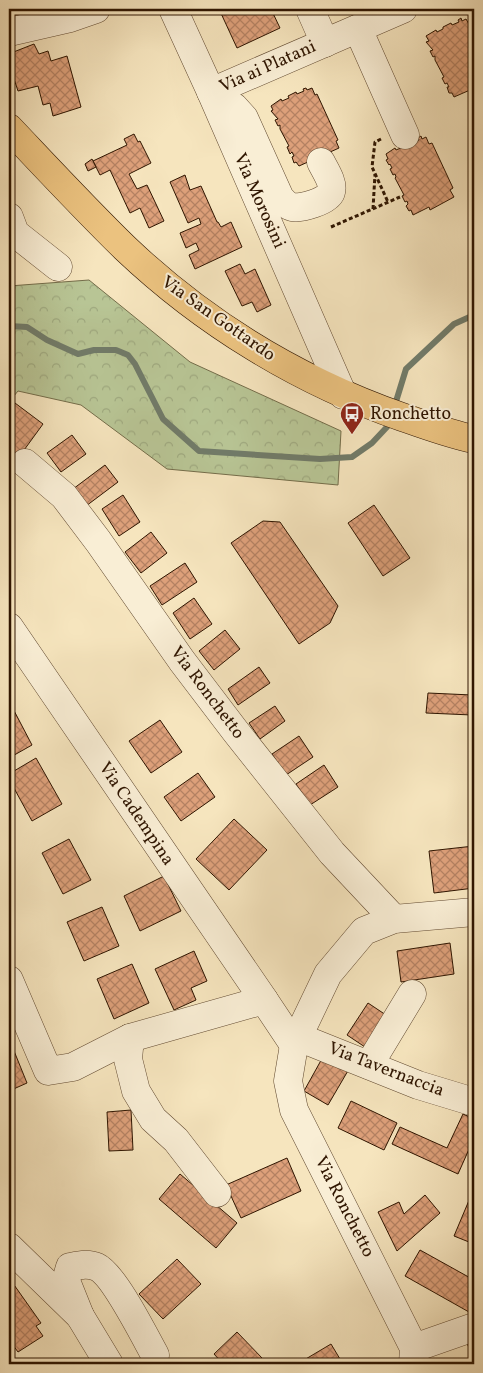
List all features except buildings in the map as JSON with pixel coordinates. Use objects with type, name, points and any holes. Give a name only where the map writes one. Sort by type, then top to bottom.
[{"type":"main road","name":"Via San Gottardo","points":[[9,128],[126,249],[192,305],[260,351],[343,394],[442,431],[474,439]]},
{"type":"street","points":[[9,32],[70,18],[96,9]]},
{"type":"street","name":"Via Morosini","points":[[173,9],[343,394]]},
{"type":"street","name":"Via ai Platani","points":[[310,9],[325,43]]},
{"type":"street","name":"Via ai Platani","points":[[211,92],[403,9]]},
{"type":"street","points":[[358,29],[403,132]]},
{"type":"street","points":[[211,92],[234,106],[244,118],[280,198],[288,206],[294,208],[307,206],[329,195],[331,186],[321,162]]},
{"type":"street","points":[[9,217],[16,234],[58,267]]},
{"type":"street","name":"Via Ronchetto","points":[[25,463],[64,496],[182,661],[236,732],[332,853],[394,919]]},
{"type":"street","name":"Via Cadempina","points":[[9,627],[264,1000]]},
{"type":"street","name":"Via Ronchetto","points":[[414,1356],[294,1110],[288,1081],[296,1041],[328,974],[364,931],[394,919],[474,912]]},
{"type":"street","points":[[9,980],[48,1071],[73,1066],[130,1038],[264,1000],[296,1041]]},
{"type":"street","points":[[369,1065],[412,994]]},
{"type":"street","points":[[130,1038],[128,1059],[136,1091],[153,1119],[176,1140],[217,1193]]},
{"type":"street","name":"Via Tavernaccia","points":[[296,1041],[369,1065],[418,1085],[474,1102]]},
{"type":"street","points":[[9,1247],[80,1316]]},
{"type":"street","points":[[109,1364],[80,1316],[66,1281],[70,1267],[83,1264],[98,1267],[116,1285],[155,1356]]},
{"type":"street","points":[[414,1356],[474,1327]]},
{"type":"path","points":[[388,202],[372,168],[375,142],[403,132]]},
{"type":"path","points":[[373,209],[375,174]]},
{"type":"path","points":[[331,227],[400,197]]},
{"type":"green space","points":[[89,280],[190,362],[341,431],[338,485],[167,469],[81,405],[18,391],[9,402],[9,286]]},
{"type":"waterway","points":[[394,408],[406,369],[454,324],[474,315]]},
{"type":"waterway","points":[[9,326],[27,327],[47,340],[78,354],[94,350],[116,350],[128,355],[135,364],[163,419],[199,451],[320,459],[352,457],[372,443],[387,427],[390,420]]},
{"type":"place","name":"Ronchetto","points":[[352,435]]}]
